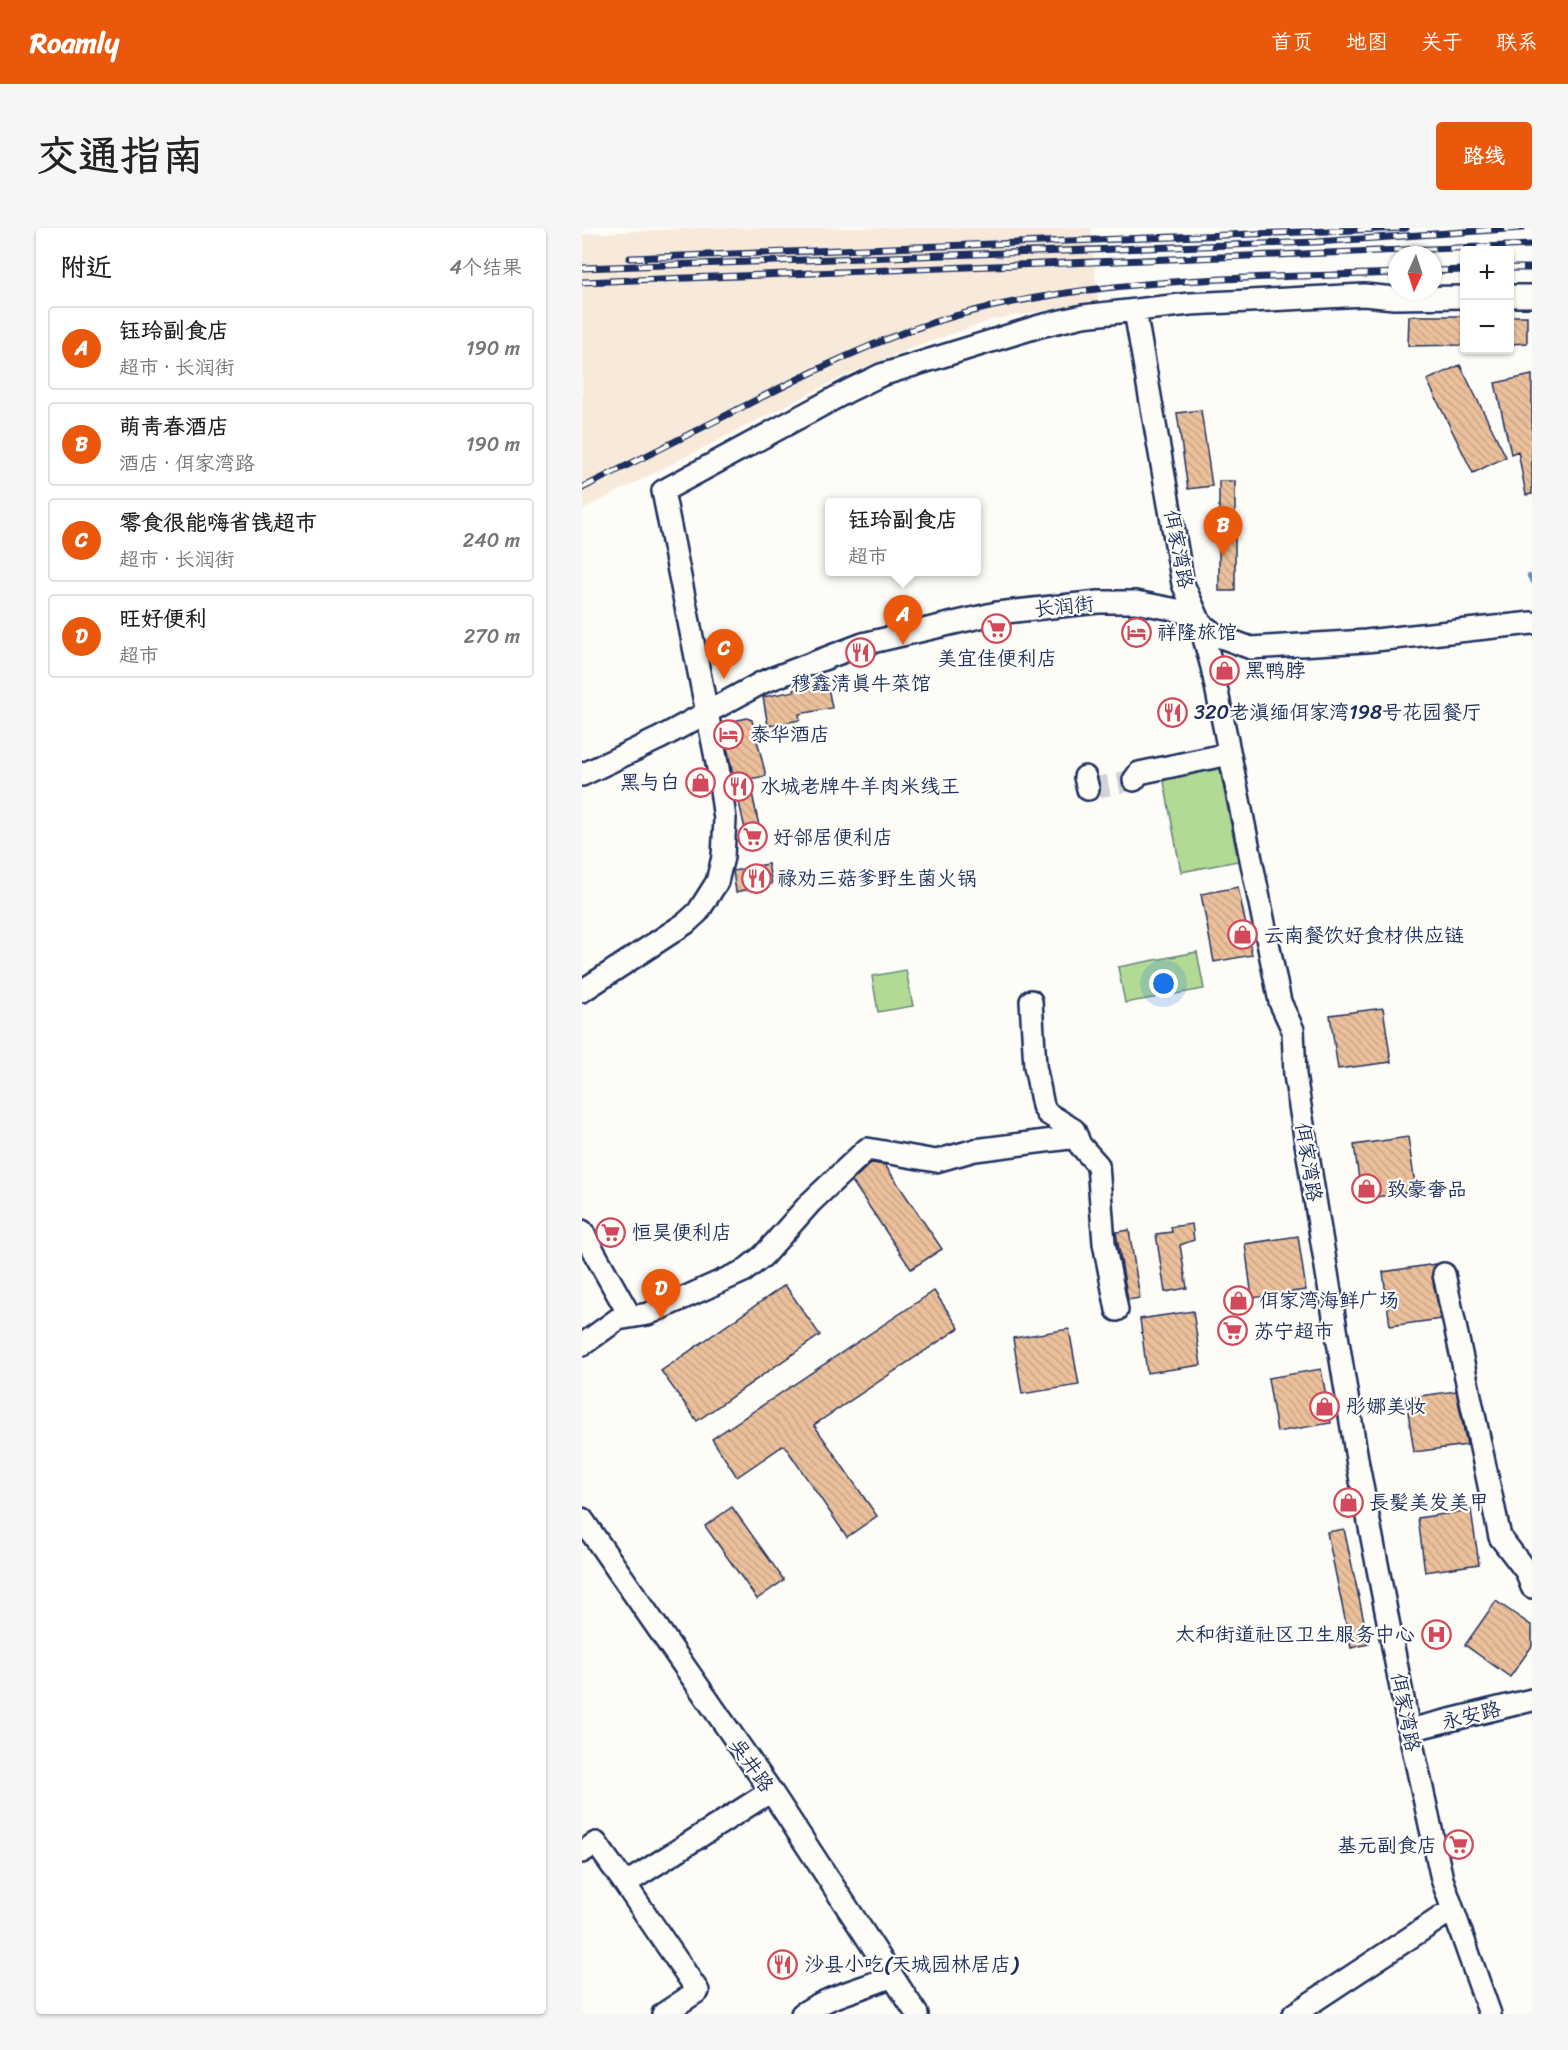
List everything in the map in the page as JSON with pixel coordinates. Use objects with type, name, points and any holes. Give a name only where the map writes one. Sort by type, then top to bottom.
[{"type":"street","points":[[582,991],[686,923],[698,912],[717,882],[723,857],[725,819],[718,768],[663,491],[830,400],[881,375],[1040,326],[1083,316],[1135,310],[1283,298],[1364,295],[1394,298],[1460,297]]},
{"type":"street","points":[[1514,296],[1532,296]]},
{"type":"street","name":"佴家湾路","points":[[1135,310],[1183,584],[1199,620],[1212,667],[1280,1002],[1293,1030],[1295,1075],[1355,1441],[1409,1730],[1452,1910],[1490,2014]]},
{"type":"street","name":"长润街","points":[[582,776],[660,738],[705,711],[763,682],[863,644],[997,613],[1098,602],[1136,602],[1182,611],[1199,620],[1218,636],[1251,648],[1378,640],[1532,623]]},
{"type":"street","points":[[1135,774],[1229,754]]},
{"type":"street","points":[[1031,1001],[1035,1066],[1043,1106],[1047,1113],[1074,1130],[1098,1165],[1104,1244],[1117,1310]]},
{"type":"street","points":[[582,1345],[618,1320],[648,1314],[744,1271],[763,1256],[811,1202],[867,1149],[936,1161],[975,1150],[1077,1137]]},
{"type":"street","points":[[582,1231],[630,1316]]},
{"type":"street","points":[[1444,1274],[1500,1537],[1526,1571],[1532,1587]]},
{"type":"street","name":"吴井路","points":[[582,1519],[771,1791],[917,2014]]},
{"type":"street","name":"永安路","points":[[1409,1730],[1532,1700]]},
{"type":"street","points":[[625,1884],[771,1791]]},
{"type":"street","points":[[582,1852],[596,1843],[698,1991],[663,2014]]},
{"type":"street","points":[[1294,2014],[1452,1910]]},
{"type":"street","points":[[802,2014],[837,1994],[875,1984],[892,1976]]},
{"type":"shaded area","points":[[700,228],[1091,228],[1098,302],[995,319],[915,347],[842,377],[582,510],[582,234]]},
{"type":"green space","points":[[1219,765],[1238,861],[1181,872],[1163,776]]},
{"type":"green space","points":[[1197,952],[1204,989],[1125,1003],[1118,967]]},
{"type":"green space","points":[[906,970],[913,1006],[878,1012],[872,976]]},
{"type":"building","points":[[1409,316],[1460,316],[1460,345],[1408,346]]},
{"type":"building","points":[[1514,316],[1527,316],[1527,343],[1514,344]]},
{"type":"building","points":[[1460,365],[1506,457],[1473,473],[1427,380]]},
{"type":"building","points":[[1532,375],[1532,494],[1526,495],[1518,451],[1511,454],[1495,383]]},
{"type":"building","points":[[1201,410],[1212,486],[1188,489],[1177,413]]},
{"type":"building","points":[[1219,481],[1235,481],[1235,591],[1219,591]]},
{"type":"building","points":[[826,677],[832,708],[799,714],[800,720],[768,726],[763,697],[795,691],[793,684]]},
{"type":"building","points":[[747,718],[752,720],[766,776],[749,779],[762,840],[748,843],[725,738],[725,726],[729,722]]},
{"type":"building","points":[[768,864],[772,884],[736,892],[733,871]]},
{"type":"building","points":[[1238,887],[1252,955],[1214,962],[1201,894]]},
{"type":"building","points":[[1383,1008],[1391,1062],[1338,1069],[1330,1015]]},
{"type":"building","points":[[1408,1137],[1416,1191],[1362,1199],[1354,1145]]},
{"type":"building","points":[[871,1163],[885,1165],[942,1249],[911,1269],[852,1181]]},
{"type":"building","points":[[1192,1224],[1194,1240],[1180,1245],[1187,1288],[1165,1292],[1156,1234],[1172,1232],[1171,1227]]},
{"type":"building","points":[[1129,1230],[1140,1298],[1128,1300],[1116,1232]]},
{"type":"building","points":[[1298,1236],[1306,1290],[1252,1298],[1245,1244]]},
{"type":"building","points":[[1436,1264],[1432,1277],[1441,1319],[1390,1326],[1383,1272]]},
{"type":"building","points":[[785,1285],[820,1335],[697,1421],[661,1371]]},
{"type":"building","points":[[934,1291],[959,1328],[814,1425],[877,1516],[847,1537],[784,1445],[737,1477],[712,1439]]},
{"type":"building","points":[[1193,1311],[1201,1365],[1147,1373],[1140,1319]]},
{"type":"building","points":[[1069,1329],[1079,1385],[1022,1394],[1013,1338]]},
{"type":"building","points":[[1321,1369],[1331,1423],[1277,1432],[1268,1378]]},
{"type":"building","points":[[1456,1391],[1467,1445],[1414,1452],[1406,1398]]},
{"type":"building","points":[[732,1507],[784,1580],[757,1599],[705,1526]]},
{"type":"building","points":[[1471,1510],[1479,1564],[1425,1572],[1418,1518]]},
{"type":"building","points":[[1344,1529],[1369,1644],[1351,1648],[1327,1532]]},
{"type":"building","points":[[1496,1601],[1532,1626],[1532,1646],[1510,1677],[1465,1645]]},
{"type":"waterway","points":[[1529,576],[1532,581]]},
{"type":"tunnel","points":[[1088,789],[1134,780]]},
{"type":"railway","points":[[630,258],[1406,228]]},
{"type":"railway","points":[[582,268],[1316,242],[1522,228]]},
{"type":"railway","points":[[582,282],[1532,245]]},
{"type":"railway","points":[[1514,268],[1532,268]]},
{"type":"railway","points":[[1442,271],[1460,270]]},
{"type":"railway","points":[[582,488],[850,355],[908,331],[966,313],[1087,290],[1150,284],[1212,279],[1388,273]]},
{"type":"place","name":"萌青春酒店","points":[[1223,556]]},
{"type":"place","name":"美宜佳便利店","points":[[997,628]]},
{"type":"place","name":"祥隆旅馆","points":[[1136,632]]},
{"type":"place","name":"钰玲副食店","points":[[903,645]]},
{"type":"place","name":"穆鑫清真牛菜馆","points":[[861,653]]},
{"type":"place","name":"黑鸭脖","points":[[1224,670]]},
{"type":"place","name":"零食很能嗨省钱超市","points":[[724,679]]},
{"type":"place","name":"320老滇缅佴家湾198号花园餐厅","points":[[1173,712]]},
{"type":"place","name":"泰华酒店","points":[[729,734]]},
{"type":"place","name":"黑与白","points":[[701,782]]},
{"type":"place","name":"水城老牌牛羊肉米线王","points":[[739,786]]},
{"type":"place","name":"好邻居便利店","points":[[752,837]]},
{"type":"place","name":"禄劝三菇爹野生菌火锅","points":[[756,878]]},
{"type":"place","name":"云南餐饮好食材供应链","points":[[1243,935]]},
{"type":"place","name":"致豪奢品","points":[[1366,1189]]},
{"type":"place","name":"恒昊便利店","points":[[611,1232]]},
{"type":"place","name":"佴家湾海鲜广场","points":[[1238,1300]]},
{"type":"place","name":"旺好便利","points":[[661,1319]]},
{"type":"place","name":"苏宁超市","points":[[1233,1331]]},
{"type":"place","name":"彤娜美妆","points":[[1325,1406]]},
{"type":"place","name":"長髪美发美甲","points":[[1348,1502]]},
{"type":"place","name":"太和街道社区卫生服务中心","points":[[1436,1634]]},
{"type":"place","name":"基元副食店","points":[[1458,1845]]},
{"type":"place","name":"沙县小吃(天城园林居店)","points":[[783,1964]]}]
